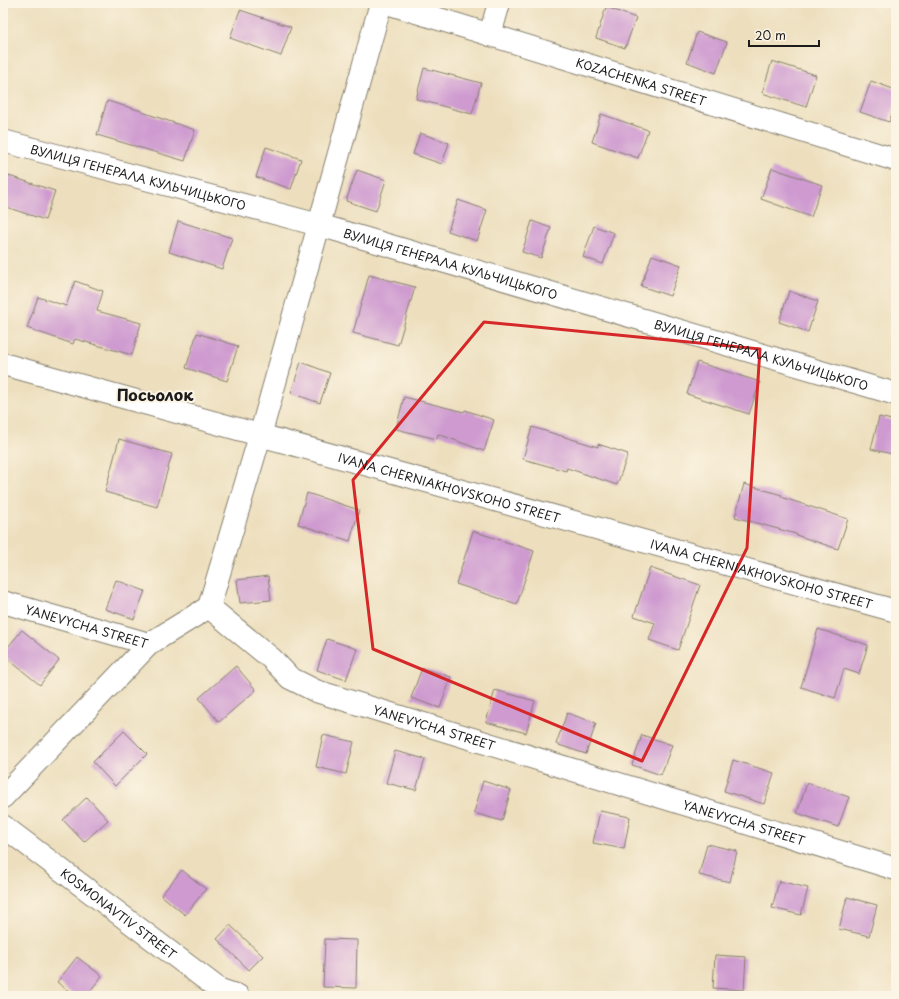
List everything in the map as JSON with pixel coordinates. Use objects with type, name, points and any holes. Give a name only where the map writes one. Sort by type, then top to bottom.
[{"type":"street","points":[[209,607],[260,436],[381,3]]},
{"type":"street","name":"KOZACHENKA STREET","points":[[387,3],[896,160]]},
{"type":"street","points":[[490,35],[499,3]]},
{"type":"street","name":"ВУЛИЦЯ ГЕНЕРАЛА КУЛЬЧИЦЬКОГО","points":[[3,141],[318,225],[896,394]]},
{"type":"street","name":"IVANA CHERNIAKHOVSKOHO STREET","points":[[3,364],[896,611]]},
{"type":"street","name":"YANEVYCHA STREET","points":[[3,602],[150,644],[209,607],[272,659],[290,678],[316,691],[896,869]]},
{"type":"street","points":[[3,797],[150,644]]},
{"type":"street","name":"KOSMONAVTIV STREET","points":[[3,826],[220,990],[238,996]]},
{"type":"highlighted area","points":[[484,322],[760,349],[747,548],[642,761],[373,649],[353,480]]},
{"type":"building","points":[[606,7],[636,18],[625,48],[596,38]]},
{"type":"building","points":[[240,10],[291,27],[281,56],[230,38]]},
{"type":"building","points":[[697,32],[727,42],[716,73],[687,62]]},
{"type":"building","points":[[772,61],[816,75],[806,107],[762,93]]},
{"type":"building","points":[[424,68],[481,83],[472,114],[416,99]]},
{"type":"building","points":[[871,81],[896,90],[896,103],[889,122],[860,112]]},
{"type":"building","points":[[107,101],[142,111],[195,130],[185,161],[97,135]]},
{"type":"building","points":[[601,114],[648,130],[638,158],[592,142]]},
{"type":"building","points":[[420,133],[449,143],[442,164],[413,154]]},
{"type":"building","points":[[266,147],[301,159],[291,189],[256,177]]},
{"type":"building","points":[[772,168],[822,185],[811,217],[761,199]]},
{"type":"building","points":[[357,170],[386,180],[376,211],[346,201]]},
{"type":"building","points":[[3,174],[55,191],[45,220],[3,206]]},
{"type":"building","points":[[458,200],[487,210],[477,241],[448,231]]},
{"type":"building","points":[[178,221],[232,238],[222,269],[169,252]]},
{"type":"building","points":[[532,221],[551,228],[541,258],[522,252]]},
{"type":"building","points":[[594,226],[614,233],[603,264],[583,257]]},
{"type":"building","points":[[652,255],[681,265],[670,296],[641,286]]},
{"type":"building","points":[[369,275],[415,287],[398,345],[353,333]]},
{"type":"building","points":[[75,281],[103,291],[97,311],[141,323],[132,355],[75,339],[73,344],[27,328],[38,297],[66,306]]},
{"type":"building","points":[[789,291],[818,301],[808,332],[779,322]]},
{"type":"building","points":[[197,333],[238,346],[227,381],[186,368]]},
{"type":"building","points":[[301,362],[330,373],[320,403],[291,393]]},
{"type":"building","points":[[697,362],[760,382],[749,414],[687,394]]},
{"type":"building","points":[[404,397],[464,412],[465,410],[494,420],[484,451],[438,434],[437,439],[396,429]]},
{"type":"building","points":[[879,417],[896,421],[896,455],[871,449]]},
{"type":"building","points":[[532,427],[598,447],[598,444],[628,454],[617,485],[567,468],[566,471],[523,459]]},
{"type":"building","points":[[119,439],[172,454],[157,507],[105,492]]},
{"type":"building","points":[[744,484],[782,495],[781,497],[848,519],[838,549],[796,534],[735,517]]},
{"type":"building","points":[[307,493],[359,510],[350,541],[298,524]]},
{"type":"building","points":[[473,531],[534,551],[517,604],[456,584]]},
{"type":"building","points":[[650,568],[700,585],[678,650],[649,640],[655,623],[634,616]]},
{"type":"building","points":[[268,576],[271,600],[240,603],[237,580]]},
{"type":"building","points":[[116,580],[145,591],[134,619],[105,609]]},
{"type":"building","points":[[818,629],[868,645],[859,674],[844,669],[835,698],[801,687]]},
{"type":"building","points":[[22,630],[59,660],[40,685],[3,655],[3,653]]},
{"type":"building","points":[[327,639],[357,649],[346,680],[317,670]]},
{"type":"building","points":[[236,666],[256,690],[219,722],[199,698]]},
{"type":"building","points":[[422,668],[451,677],[440,708],[411,698]]},
{"type":"building","points":[[495,690],[535,701],[526,733],[486,722]]},
{"type":"building","points":[[567,713],[596,723],[586,754],[556,744]]},
{"type":"building","points":[[124,731],[147,754],[115,786],[93,762]]},
{"type":"building","points":[[323,735],[354,742],[346,774],[316,767]]},
{"type":"building","points":[[642,735],[672,745],[661,775],[632,765]]},
{"type":"building","points":[[395,751],[425,759],[416,790],[386,783]]},
{"type":"building","points":[[733,760],[774,773],[764,804],[724,791]]},
{"type":"building","points":[[483,781],[511,790],[502,821],[474,813]]},
{"type":"building","points":[[807,783],[849,797],[838,827],[797,813]]},
{"type":"building","points":[[87,797],[108,820],[84,842],[63,820]]},
{"type":"building","points":[[600,811],[630,817],[624,849],[593,843]]},
{"type":"building","points":[[707,844],[737,851],[730,882],[699,875]]},
{"type":"building","points":[[182,870],[206,889],[185,915],[161,895]]},
{"type":"building","points":[[779,881],[808,888],[801,915],[772,908]]},
{"type":"building","points":[[847,897],[877,905],[869,936],[839,929]]},
{"type":"building","points":[[230,925],[263,956],[249,970],[217,939]]},
{"type":"building","points":[[325,939],[357,940],[356,988],[323,987]]},
{"type":"building","points":[[715,955],[746,957],[744,990],[713,988]]},
{"type":"building","points":[[77,957],[102,976],[86,996],[75,996],[57,982]]},
{"type":"district","name":"Посьолок","points":[[155,394]]}]
